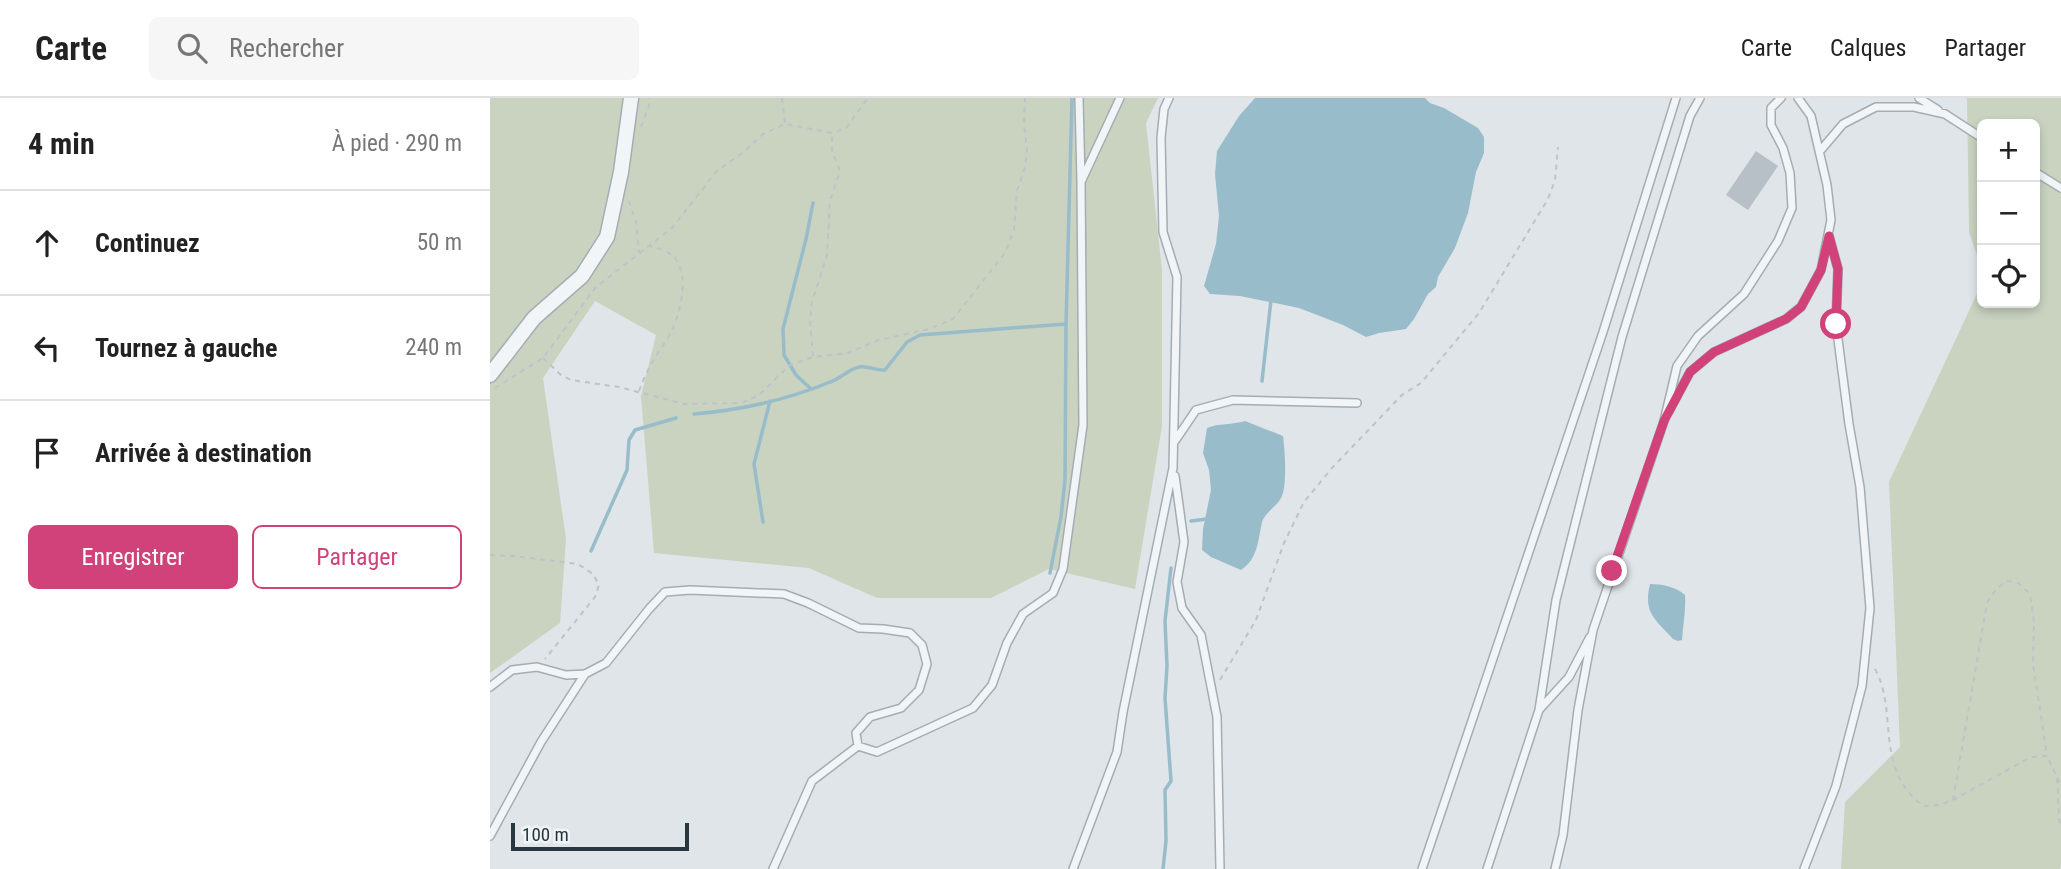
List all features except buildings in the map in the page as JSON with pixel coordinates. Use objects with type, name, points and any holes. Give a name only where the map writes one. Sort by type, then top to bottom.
[{"type":"street","points":[[490,375],[534,318],[582,275],[607,237],[621,173],[631,98]]},
{"type":"lane","points":[[858,746],[877,752],[973,708],[992,684],[1007,643],[1023,614],[1053,593],[1063,569],[1083,425],[1079,98]]},
{"type":"lane","points":[[1081,182],[1120,98]]},
{"type":"lane","points":[[1073,869],[1117,752],[1173,468],[1177,276],[1163,232],[1161,138],[1164,109],[1170,98]]},
{"type":"lane","points":[[1422,869],[1603,332],[1676,98]]},
{"type":"lane","points":[[1487,869],[1539,710],[1556,600],[1622,337],[1690,116],[1700,98]]},
{"type":"lane","points":[[1555,869],[1563,835],[1578,710],[1593,630],[1664,421],[1677,366],[1698,336],[1744,294],[1778,241],[1792,208],[1790,173],[1783,148],[1771,125],[1771,108],[1781,98]]},
{"type":"lane","points":[[1664,421],[1690,372],[1714,352],[1786,319],[1801,307],[1821,270],[1831,220],[1827,185],[1811,116],[1798,98]]},
{"type":"lane","points":[[1919,98],[1977,135]]},
{"type":"lane","points":[[1820,151],[1843,124],[1876,107],[1914,107],[1945,114]]},
{"type":"lane","points":[[2040,175],[2061,188]]},
{"type":"lane","points":[[1804,869],[1836,786],[1862,686],[1870,608],[1860,487],[1836,324],[1838,269],[1829,236]]},
{"type":"lane","points":[[1174,441],[1196,410],[1233,400],[1357,403]]},
{"type":"lane","points":[[1173,468],[1184,542],[1177,582],[1182,608],[1202,635],[1217,717],[1220,869]]},
{"type":"lane","points":[[490,687],[512,670],[537,667],[566,676],[585,674],[606,663],[665,592],[690,590],[784,594],[859,628],[910,633],[922,645],[927,664],[919,690],[901,708],[870,717],[856,733],[858,746]]},
{"type":"lane","points":[[1539,710],[1569,677],[1593,630]]},
{"type":"lane","points":[[490,836],[541,742],[585,674]]},
{"type":"lane","points":[[773,869],[812,781],[858,746]]},
{"type":"path","points":[[639,136],[649,98]]},
{"type":"path","points":[[782,98],[785,124]]},
{"type":"path","points":[[490,389],[497,388],[543,358],[596,287],[672,228],[716,172],[763,134],[785,124],[832,133],[846,128],[868,98]]},
{"type":"path","points":[[543,358],[561,375],[571,380],[619,387],[684,404],[742,403],[758,395],[790,365],[813,357],[848,353],[879,340],[929,329],[953,319],[1005,253],[1014,230],[1017,190],[1025,168],[1027,151],[1025,98]]},
{"type":"path","points":[[813,357],[810,321],[812,302],[827,256],[830,201],[840,171],[832,150],[832,133]]},
{"type":"path","points":[[1212,693],[1256,620],[1284,543],[1304,502],[1332,468],[1402,395],[1421,383],[1479,313],[1548,199],[1555,180],[1558,147]]},
{"type":"path","points":[[629,198],[636,222],[639,253]]},
{"type":"path","points":[[638,392],[653,360],[674,326],[681,296],[682,275],[675,258],[666,251],[649,246]]},
{"type":"path","points":[[490,555],[578,564],[593,574],[599,584],[595,597],[537,667]]},
{"type":"path","points":[[1952,800],[1987,603],[1997,588],[2008,580],[2018,583],[2030,594],[2034,622],[2033,664],[2047,756],[2061,785]]},
{"type":"path","points":[[1866,653],[1881,680],[1889,746],[1899,777],[1913,798],[1923,806],[1952,800],[2031,757],[2047,756]]},
{"type":"path","points":[[2057,777],[2061,825]]},
{"type":"green space","points":[[490,98],[1158,98],[1146,123],[1162,270],[1162,426],[1135,589],[1049,569],[991,598],[877,598],[809,568],[654,553],[641,396],[656,335],[595,301],[543,378],[566,539],[560,623],[490,673]]},
{"type":"green space","points":[[1967,98],[2061,98],[2061,865],[2060,869],[1841,869],[1845,802],[1900,747],[1889,482],[1977,294],[1977,308],[2040,308],[2040,119],[1977,119],[1977,255],[1969,232]]},
{"type":"water","points":[[1255,98],[1425,98],[1478,128],[1484,137],[1484,153],[1476,172],[1468,213],[1455,248],[1438,277],[1436,287],[1428,294],[1406,329],[1366,337],[1299,308],[1240,296],[1210,294],[1204,286],[1216,244],[1219,216],[1215,174],[1217,151],[1239,116]]},
{"type":"water","points":[[1245,421],[1283,436],[1285,475],[1282,496],[1264,518],[1254,555],[1241,570],[1211,557],[1202,550],[1203,529],[1211,490],[1209,470],[1203,453],[1207,428]]},
{"type":"water","points":[[1650,584],[1669,587],[1685,595],[1682,640],[1673,639],[1652,615],[1648,602]]},
{"type":"waterway","points":[[694,414],[780,399],[834,381],[859,367],[885,370],[907,342],[920,335],[1066,324],[1072,98]]},
{"type":"waterway","points":[[810,388],[796,375],[784,355],[783,329],[813,203]]},
{"type":"waterway","points":[[1262,381],[1271,300]]},
{"type":"waterway","points":[[1050,573],[1065,480],[1066,324]]},
{"type":"waterway","points":[[763,522],[754,464],[770,401]]},
{"type":"waterway","points":[[591,551],[627,470],[629,440],[635,430],[676,418]]},
{"type":"waterway","points":[[1191,521],[1207,519]]},
{"type":"waterway","points":[[1163,869],[1166,841],[1165,790],[1171,781],[1165,698],[1165,621],[1171,568]]},
{"type":"route","points":[[1612,571],[1664,421],[1690,372],[1714,352],[1786,319],[1801,307],[1821,270],[1829,236],[1838,269],[1836,324]]}]
